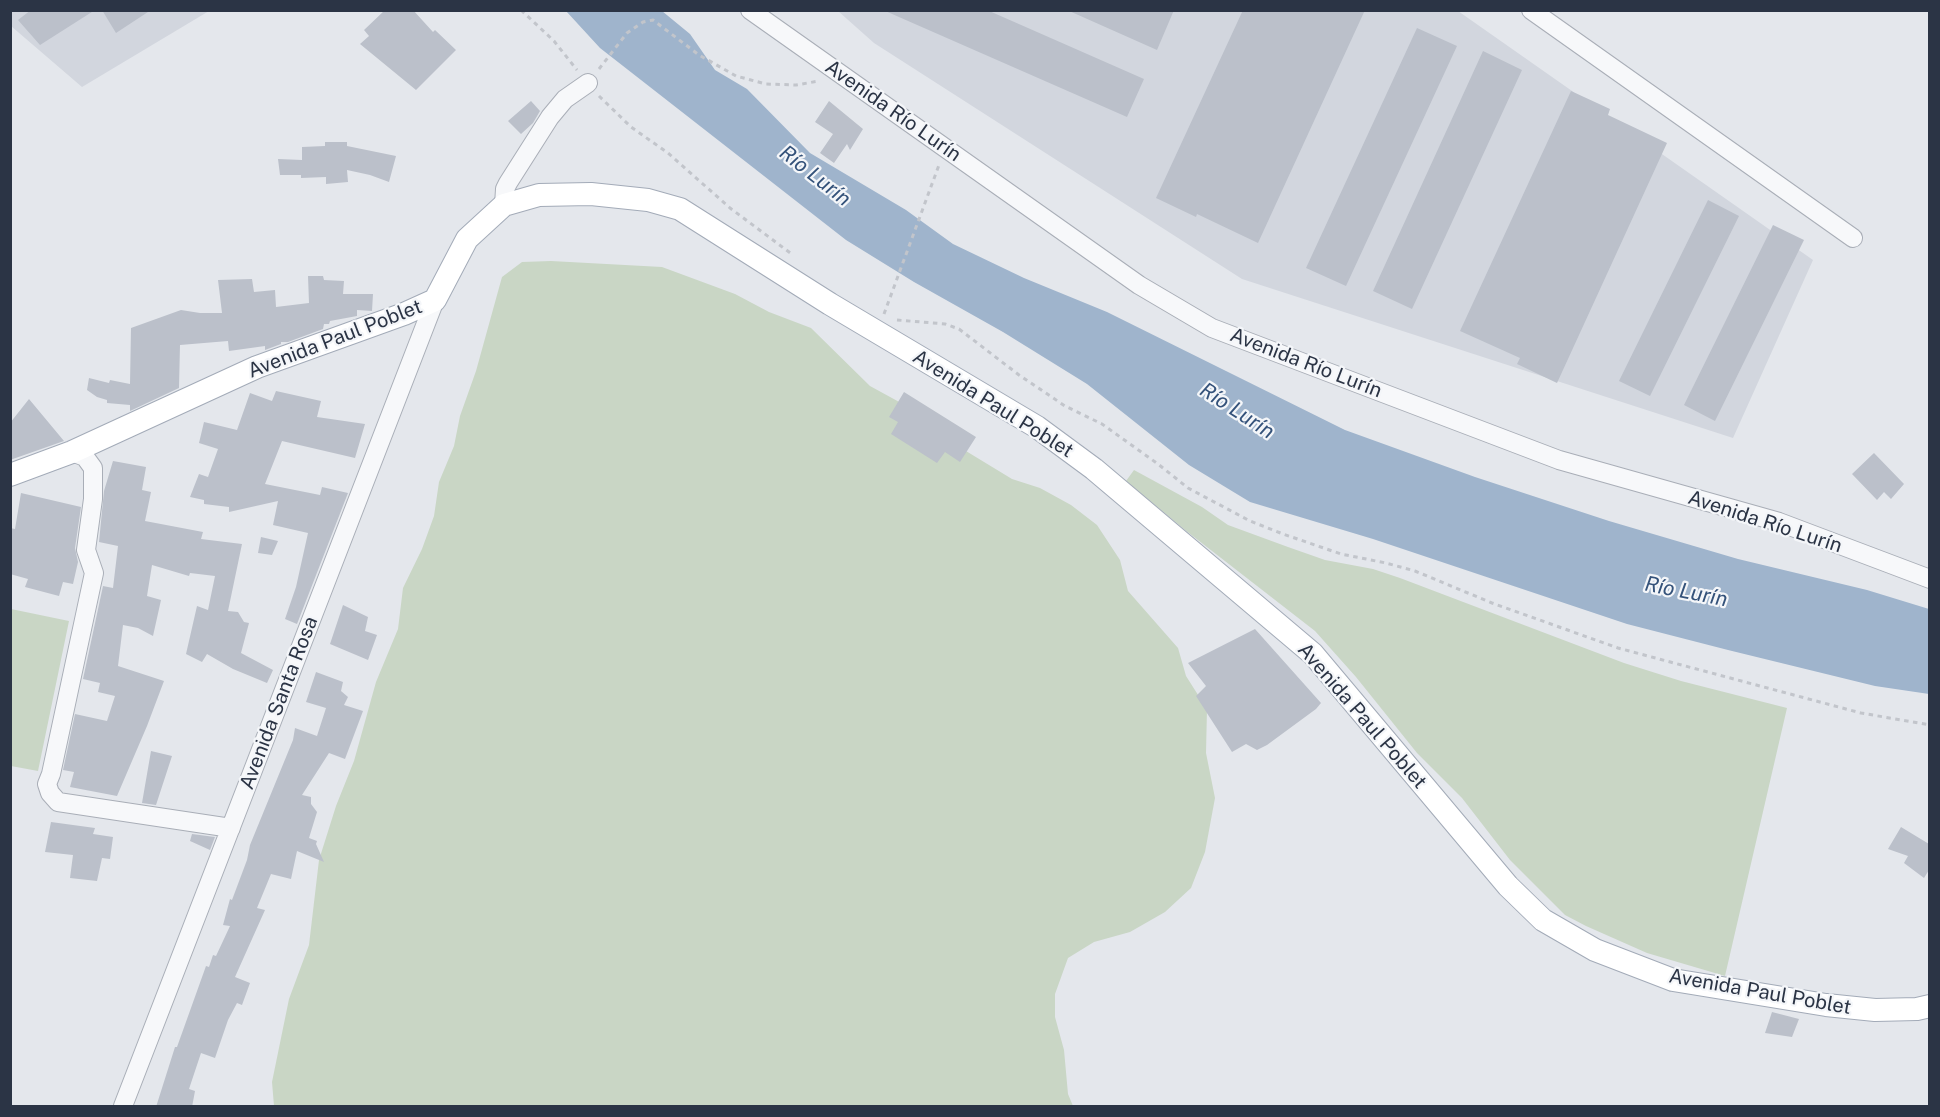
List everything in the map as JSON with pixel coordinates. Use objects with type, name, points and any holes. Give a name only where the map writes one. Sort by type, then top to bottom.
[{"type":"main road","name":"Avenida Paul Poblet","points":[[10,475],[72,452],[258,367],[404,314],[435,300],[467,238],[504,205],[539,195],[591,194],[648,200],[680,209],[830,304],[1037,427],[1094,469],[1313,654],[1508,886],[1543,920],[1595,950],[1673,980],[1826,1005],[1875,1010],[1917,1009],[1929,1006]]},
{"type":"street","name":"Avenida Río Lurín","points":[[750,10],[1139,285],[1212,328],[1559,459],[1779,522],[1929,579]]},
{"type":"street","points":[[1531,10],[1853,238]]},
{"type":"street","points":[[504,205],[505,189],[508,183],[550,117],[565,99],[588,83]]},
{"type":"street","name":"Avenida Santa Rosa","points":[[123,1107],[435,300]]},
{"type":"street","points":[[72,452],[85,457],[93,468],[93,499],[86,550],[94,573],[47,784],[58,801],[231,828]]},
{"type":"path","points":[[521,10],[554,41],[610,109],[668,153],[730,208],[799,260]]},
{"type":"path","points":[[588,83],[627,33],[643,22],[653,20],[699,56],[736,76],[766,84],[796,85],[845,77]]},
{"type":"path","points":[[891,295],[946,148]]},
{"type":"path","points":[[882,316],[902,321],[945,324],[959,329],[1018,375],[1065,406],[1102,424],[1188,488],[1218,505],[1272,529],[1341,554],[1415,571],[1492,603],[1618,648],[1861,713],[1929,726]]},
{"type":"shaded area","points":[[11,11],[209,11],[82,87],[11,26]]},
{"type":"shaded area","points":[[838,11],[1458,11],[1813,260],[1733,438],[1242,279],[874,43]]},
{"type":"green space","points":[[551,261],[662,267],[735,294],[769,312],[811,328],[870,386],[923,415],[938,434],[1012,479],[1040,488],[1071,505],[1097,525],[1120,560],[1128,591],[1178,648],[1186,676],[1207,709],[1206,753],[1215,798],[1205,852],[1191,888],[1165,912],[1130,932],[1094,942],[1068,958],[1055,994],[1055,1017],[1064,1050],[1068,1094],[1073,1106],[274,1106],[272,1082],[289,999],[309,945],[319,860],[336,806],[354,761],[376,682],[398,629],[403,588],[422,549],[434,516],[439,482],[454,446],[460,416],[476,371],[502,277],[522,262]]},
{"type":"green space","points":[[1134,470],[1202,507],[1228,525],[1288,547],[1325,560],[1373,569],[1400,578],[1624,663],[1681,681],[1787,708],[1725,976],[1647,953],[1565,915],[1510,860],[1462,798],[1417,753],[1356,677],[1315,631],[1126,481]]},
{"type":"green space","points":[[11,609],[69,621],[38,771],[11,766]]},
{"type":"water","name":"Río Lurín","points":[[566,11],[662,11],[690,34],[715,70],[747,89],[810,153],[906,210],[953,244],[1024,278],[1107,312],[1345,430],[1475,477],[1609,521],[1738,559],[1867,590],[1929,609],[1929,694],[1875,686],[1627,624],[1373,539],[1250,502],[1189,465],[1087,384],[846,240],[600,48]]},
{"type":"building","points":[[31,10],[95,10],[40,45],[18,20]]},
{"type":"building","points":[[102,10],[151,10],[116,33]]},
{"type":"building","points":[[385,10],[413,10],[433,32],[435,30],[456,50],[416,90],[360,44],[369,36],[364,30]]},
{"type":"building","points":[[883,10],[987,10],[1144,79],[1127,117]]},
{"type":"building","points":[[1067,10],[1174,10],[1157,50]]},
{"type":"building","points":[[1243,10],[1365,10],[1258,243],[1197,214],[1196,217],[1156,198]]},
{"type":"building","points":[[1417,28],[1457,46],[1346,286],[1306,268]]},
{"type":"building","points":[[1483,51],[1522,70],[1412,309],[1373,291]]},
{"type":"building","points":[[1571,91],[1610,109],[1608,115],[1667,143],[1557,383],[1517,364],[1520,358],[1460,331]]},
{"type":"building","points":[[531,101],[540,111],[533,123],[521,134],[508,121]]},
{"type":"building","points":[[829,101],[863,129],[850,150],[847,144],[834,163],[820,153],[833,134],[815,122]]},
{"type":"building","points":[[325,142],[347,142],[347,146],[396,156],[389,182],[347,170],[348,182],[326,184],[326,177],[301,178],[301,175],[280,175],[278,159],[302,160],[302,147],[325,146]]},
{"type":"building","points":[[1708,200],[1739,216],[1650,396],[1619,381]]},
{"type":"building","points":[[1773,225],[1804,240],[1715,421],[1684,405]]},
{"type":"building","points":[[308,276],[323,276],[324,280],[344,281],[343,294],[373,294],[372,311],[357,310],[357,316],[330,321],[329,324],[324,324],[323,329],[288,342],[281,342],[265,350],[265,346],[229,351],[228,341],[180,345],[179,388],[130,411],[130,405],[107,403],[107,400],[87,390],[89,378],[109,383],[110,380],[130,384],[131,328],[181,310],[222,313],[218,280],[252,279],[254,292],[275,290],[276,307],[309,303]]},
{"type":"building","points":[[276,391],[321,401],[317,417],[365,424],[355,458],[282,441],[265,484],[320,495],[322,487],[348,493],[297,624],[285,619],[296,587],[308,533],[273,525],[278,501],[229,512],[229,507],[204,504],[204,500],[190,497],[199,474],[208,477],[218,449],[199,443],[204,422],[237,430],[250,393],[272,401]]},
{"type":"building","points":[[904,392],[976,437],[960,462],[945,452],[937,463],[891,434],[898,422],[889,417]]},
{"type":"building","points":[[29,399],[64,441],[10,460],[10,423]]},
{"type":"building","points":[[1874,453],[1904,484],[1891,499],[1884,492],[1877,500],[1852,474]]},
{"type":"building","points":[[113,461],[146,467],[142,490],[151,492],[145,521],[203,532],[201,539],[242,544],[228,611],[238,612],[244,622],[249,623],[241,653],[273,670],[267,683],[233,669],[207,654],[202,662],[186,654],[197,606],[208,610],[215,576],[190,573],[189,576],[152,565],[147,596],[161,600],[153,636],[138,628],[123,625],[118,666],[164,681],[117,796],[70,787],[74,772],[63,770],[75,714],[107,721],[115,696],[98,692],[100,683],[83,679],[103,586],[113,588],[118,546],[99,542],[104,491]]},
{"type":"building","points":[[21,493],[81,507],[75,548],[78,562],[73,584],[63,582],[59,596],[25,587],[28,579],[10,574],[10,528],[15,529]]},
{"type":"building","points":[[261,537],[278,541],[272,555],[258,553]]},
{"type":"building","points":[[343,605],[368,617],[365,631],[377,635],[368,660],[330,644]]},
{"type":"building","points":[[1255,629],[1321,703],[1267,745],[1257,750],[1246,744],[1232,752],[1196,696],[1206,686],[1188,663]]},
{"type":"building","points":[[316,672],[343,682],[341,691],[348,697],[344,705],[363,711],[345,759],[329,753],[302,795],[311,797],[311,804],[317,812],[309,838],[317,841],[316,844],[324,862],[297,851],[291,879],[271,874],[257,908],[265,910],[235,977],[250,983],[242,1005],[237,1003],[228,1020],[215,1058],[201,1053],[189,1089],[195,1091],[192,1107],[156,1107],[175,1047],[177,1047],[206,966],[209,967],[213,955],[216,956],[230,926],[223,925],[230,899],[232,900],[247,860],[250,845],[293,740],[295,728],[317,736],[326,708],[306,702]]},
{"type":"building","points":[[151,751],[172,756],[156,805],[142,803]]},
{"type":"building","points":[[51,822],[95,828],[93,834],[113,837],[110,859],[102,858],[97,881],[70,878],[73,855],[45,852]]},
{"type":"building","points":[[1901,827],[1929,844],[1929,870],[1924,878],[1904,863],[1908,856],[1888,849]]},
{"type":"building","points":[[192,834],[215,837],[210,850],[190,841]]},
{"type":"building","points":[[1772,1012],[1799,1019],[1792,1037],[1765,1033]]}]
